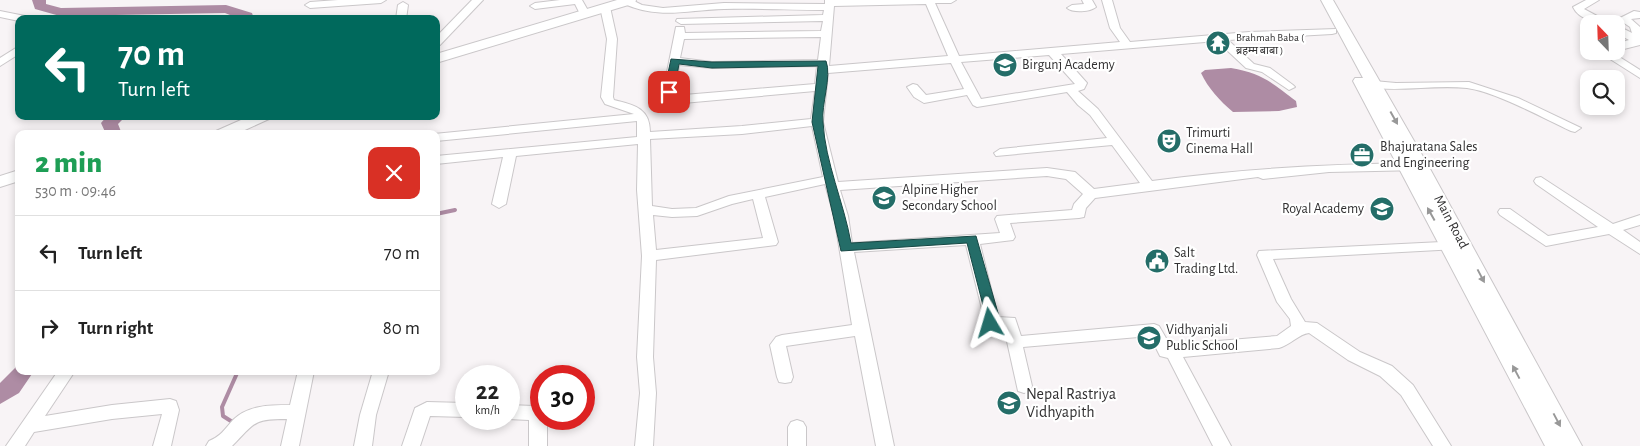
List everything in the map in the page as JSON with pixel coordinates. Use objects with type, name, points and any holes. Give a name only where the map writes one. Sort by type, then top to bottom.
[{"type":"main road","name":"Main Road","points":[[1317,0],[1332,31],[1368,83]]},
{"type":"main road","name":"Main Road","points":[[1327,0],[1368,83],[1455,244],[1571,446]]},
{"type":"main road","points":[[440,58],[628,1]]},
{"type":"main road","points":[[231,130],[255,120]]},
{"type":"main road","points":[[0,182],[15,176]]},
{"type":"main road","name":"Main Road","points":[[1455,244],[1556,446]]},
{"type":"street","points":[[310,5],[380,0]]},
{"type":"street","points":[[440,39],[478,0]]},
{"type":"street","points":[[682,22],[829,7],[951,0]]},
{"type":"street","points":[[1072,8],[1091,7],[1087,0]]},
{"type":"street","points":[[1107,0],[1115,28],[1127,45]]},
{"type":"street","points":[[1588,15],[1580,11],[1578,7],[1594,0]]},
{"type":"street","points":[[628,1],[639,8],[682,22],[827,34]]},
{"type":"street","points":[[929,1],[955,60],[977,103],[1071,90],[1080,87],[1081,83],[1053,52]]},
{"type":"street","points":[[535,6],[577,2],[580,3],[585,14]]},
{"type":"street","points":[[401,15],[402,4]]},
{"type":"street","points":[[605,7],[612,39],[607,97],[609,102],[634,109],[642,117],[645,209],[649,256],[645,356],[648,393],[644,446]]},
{"type":"street","points":[[829,7],[817,122],[833,183],[885,446]]},
{"type":"street","points":[[0,14],[15,17]]},
{"type":"street","points":[[1638,41],[1638,34],[1634,25],[1623,20],[1634,14],[1640,15]]},
{"type":"street","points":[[682,22],[670,96],[821,88]]},
{"type":"street","points":[[440,31],[448,30]]},
{"type":"street","points":[[675,61],[712,65],[823,67],[955,60],[1127,45],[1332,31]]},
{"type":"street","points":[[1625,33],[1638,41]]},
{"type":"street","points":[[1220,38],[1250,66],[1266,70],[1289,87]]},
{"type":"street","points":[[1625,45],[1638,41]]},
{"type":"street","points":[[0,63],[15,52]]},
{"type":"street","points":[[1617,60],[1638,71]]},
{"type":"street","points":[[1368,83],[1469,85],[1514,100],[1576,128]]},
{"type":"street","points":[[913,86],[918,95],[924,99],[971,91]]},
{"type":"street","points":[[1071,90],[1082,103],[1094,112],[1149,186]]},
{"type":"street","points":[[440,137],[642,117]]},
{"type":"street","points":[[440,160],[817,122]]},
{"type":"street","points":[[1000,153],[1115,141]]},
{"type":"street","points":[[499,204],[510,153]]},
{"type":"street","points":[[846,248],[1008,237],[1002,219],[1079,214],[1079,207],[1091,194],[1261,173],[1263,175],[1329,168],[1413,167]]},
{"type":"street","points":[[645,209],[672,214],[697,212],[729,200],[757,194],[833,183],[1047,172],[1070,175],[1091,194]]},
{"type":"street","points":[[1541,181],[1640,249]]},
{"type":"street","points":[[649,256],[771,242],[763,208],[757,194]]},
{"type":"street","points":[[1505,212],[1546,241],[1612,229],[1640,220]]},
{"type":"street","points":[[972,239],[991,313],[990,323],[1010,322],[1016,342],[1024,386]]},
{"type":"street","points":[[1298,328],[1297,318],[1285,302],[1264,255],[1455,244]]},
{"type":"street","points":[[1016,342],[1154,330],[1166,352],[1173,352],[1280,342],[1288,338],[1298,328],[1312,327],[1354,356],[1386,371],[1407,390],[1442,446]]},
{"type":"street","points":[[785,376],[778,345],[782,341],[862,329]]},
{"type":"street","points":[[1173,352],[1222,446]]},
{"type":"street","points":[[15,446],[64,375]]},
{"type":"street","points":[[290,446],[305,375]]},
{"type":"street","points":[[363,446],[368,415],[380,375]]},
{"type":"street","points":[[29,426],[112,412],[170,406],[171,410],[162,446]]},
{"type":"street","points":[[411,446],[421,412],[427,409],[455,410]]},
{"type":"street","points":[[215,446],[227,442],[234,428],[249,417],[267,413],[297,412]]},
{"type":"street","points":[[520,412],[534,413],[538,416],[538,446]]},
{"type":"street","points":[[797,427],[797,446]]},
{"type":"shaded area","points":[[1231,68],[1251,73],[1266,80],[1296,101],[1297,107],[1279,111],[1233,112],[1215,94],[1201,73],[1205,70]]},
{"type":"waterway","points":[[39,0],[40,6],[60,12],[226,9],[244,15]]},
{"type":"waterway","points":[[112,130],[109,123],[113,120]]},
{"type":"waterway","points":[[440,213],[455,210]]},
{"type":"waterway","points":[[0,395],[11,387],[20,375]]},
{"type":"waterway","points":[[234,423],[223,416],[222,407],[236,375]]},
{"type":"place","name":"Brahmah Baba ( ब्रहम्म बाबा )","points":[[1218,43]]},
{"type":"place","name":"Birgunj Academy","points":[[1005,65]]},
{"type":"place","name":"Trimurti Cinema Hall","points":[[1169,141]]},
{"type":"place","name":"Bhajuratana Sales and Engineering","points":[[1362,155]]},
{"type":"place","name":"Alpine Higher Secondary School","points":[[884,198]]},
{"type":"place","name":"Royal Academy","points":[[1382,209]]},
{"type":"place","name":"Salt Trading Ltd.","points":[[1157,261]]},
{"type":"place","name":"Vidhyanjali Public School","points":[[1149,338]]},
{"type":"place","name":"Nepal Rastriya Vidhyapith","points":[[1009,403]]},
{"type":"route","points":[[669,92],[675,61],[712,65],[823,63],[817,122],[831,175],[846,248],[972,239],[991,313],[990,323]]}]
